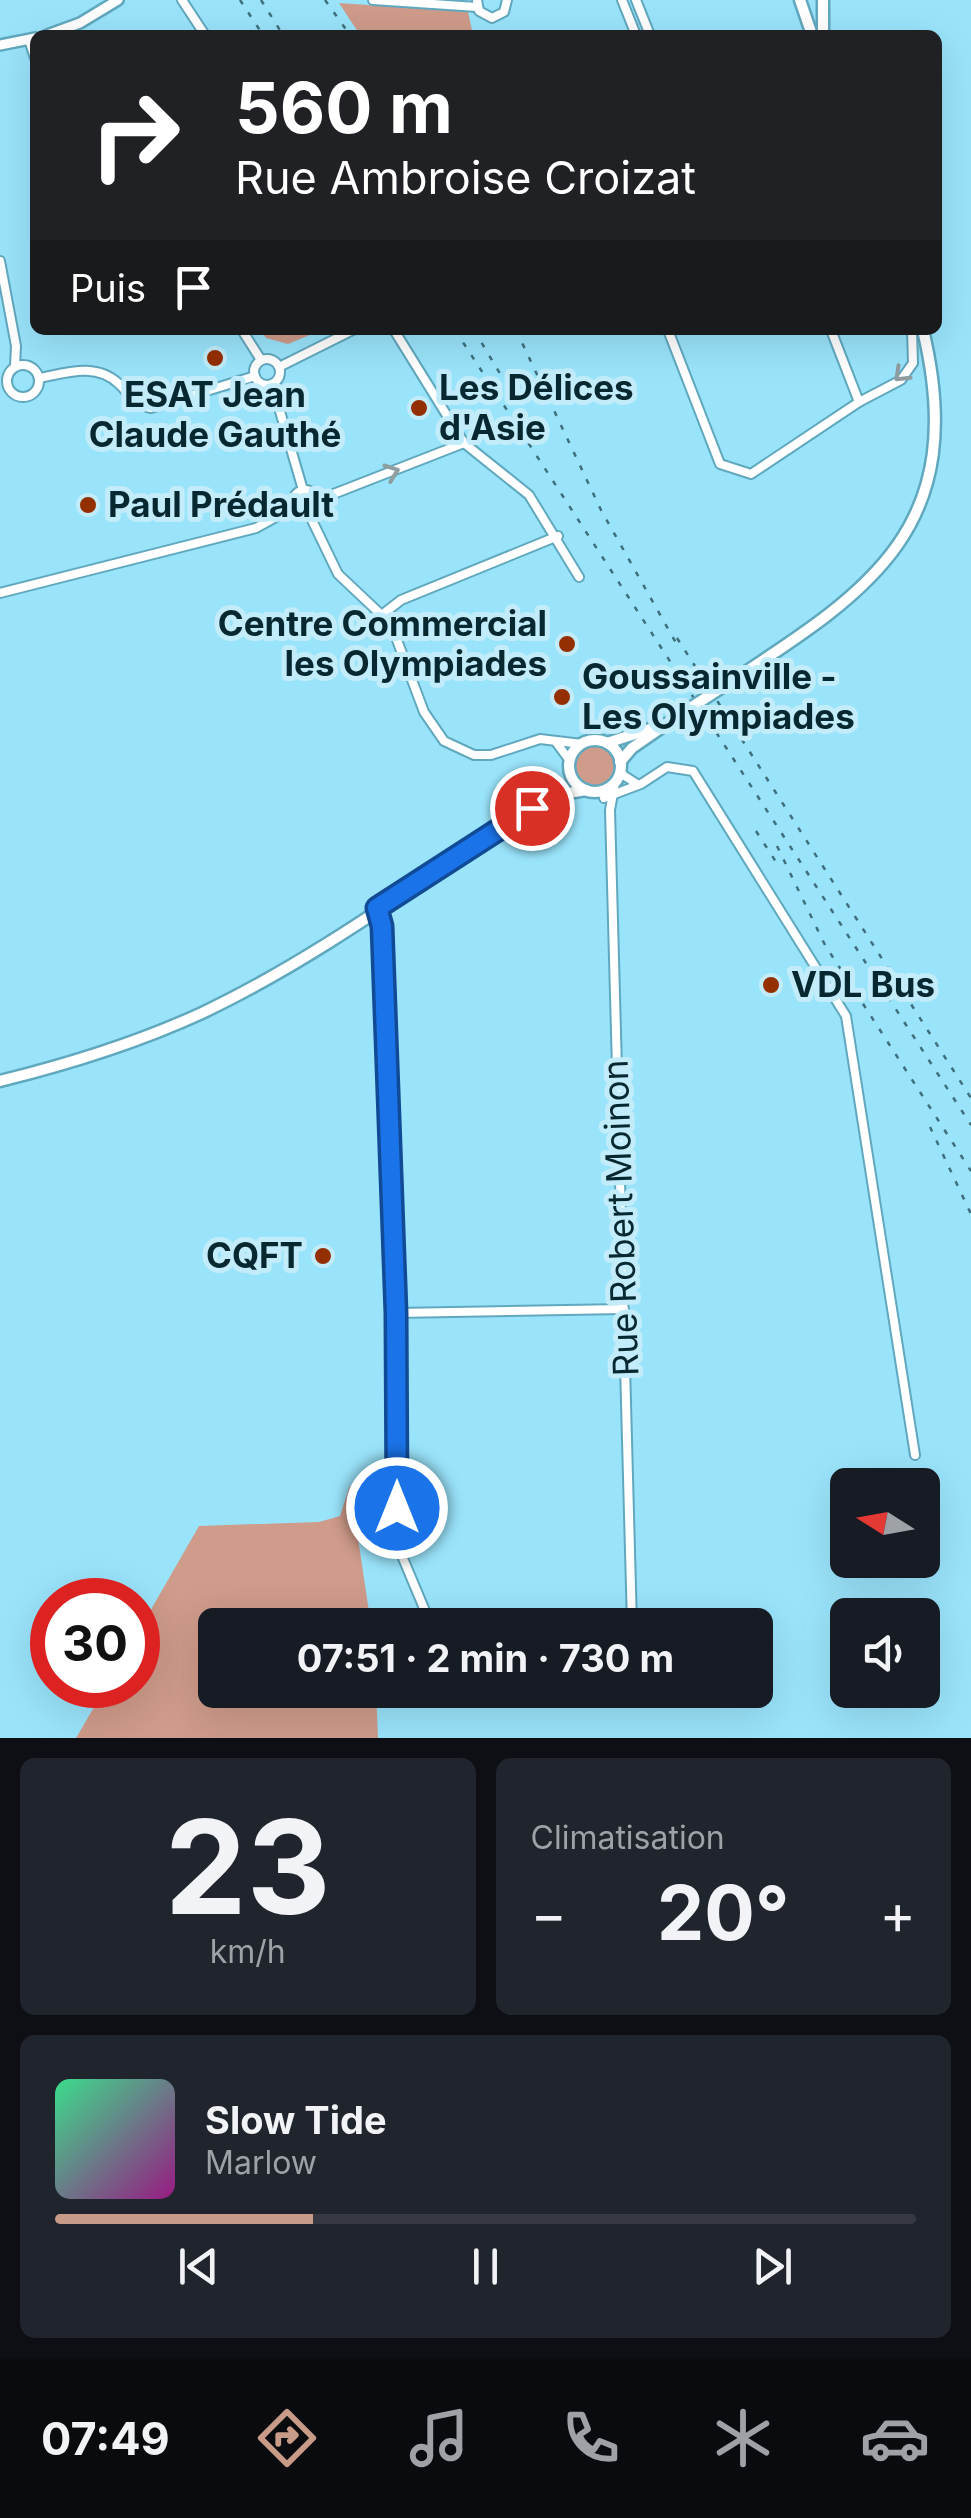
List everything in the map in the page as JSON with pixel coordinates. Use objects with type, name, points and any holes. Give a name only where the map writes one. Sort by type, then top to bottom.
[{"type":"main road","points":[[800,0],[810,30]]},
{"type":"main road","points":[[808,0],[810,30]]},
{"type":"main road","points":[[823,0],[823,30]]},
{"type":"main road","points":[[532,808],[570,765],[582,744],[607,744],[672,719],[862,595],[896,561],[920,525],[938,477],[944,433],[940,382],[925,335]]},
{"type":"main road","points":[[0,1081],[151,1035],[259,983],[532,808],[557,795],[600,794],[672,719]]},
{"type":"main road","points":[[607,744],[618,772]]},
{"type":"main road","points":[[570,765],[600,794]]},
{"type":"street","points":[[61,30],[118,0]]},
{"type":"street","points":[[182,0],[202,30]]},
{"type":"street","points":[[373,0],[477,3],[492,18],[501,15],[507,1],[520,0]]},
{"type":"street","points":[[622,0],[634,30]]},
{"type":"street","points":[[636,0],[648,30]]},
{"type":"street","points":[[631,23],[643,18]]},
{"type":"street","points":[[1,44],[30,39]]},
{"type":"street","points":[[0,261],[16,346],[15,366],[6,384],[16,396],[30,395],[39,378]]},
{"type":"street","points":[[245,335],[262,360]]},
{"type":"street","points":[[279,366],[343,335]]},
{"type":"street","points":[[397,335],[464,443],[530,495],[558,536],[578,577]]},
{"type":"street","points":[[670,335],[720,464],[751,474],[859,402],[900,380],[913,363],[912,335]]},
{"type":"street","points":[[833,335],[859,402]]},
{"type":"street","points":[[39,378],[98,372],[117,382],[137,404],[151,408],[255,376],[262,360]]},
{"type":"street","points":[[255,376],[264,384],[272,384],[278,378],[279,366],[274,360],[262,360]]},
{"type":"street","points":[[15,366],[30,366],[39,378]]},
{"type":"street","points":[[272,384],[303,490]]},
{"type":"street","points":[[310,514],[318,500],[464,443]]},
{"type":"street","points":[[294,507],[296,494],[303,490],[311,490],[318,500]]},
{"type":"street","points":[[294,507],[301,514],[310,514]]},
{"type":"street","points":[[0,593],[256,528],[294,507]]},
{"type":"street","points":[[310,514],[338,574],[391,624],[431,727],[444,741],[474,755],[492,755],[540,739],[582,744]]},
{"type":"street","points":[[383,614],[401,600],[558,536]]},
{"type":"street","points":[[556,742],[570,765]]},
{"type":"street","points":[[600,794],[642,784],[667,768],[693,770],[846,1016],[914,1455]]},
{"type":"street","points":[[600,794],[618,772],[626,780],[642,784]]},
{"type":"street","name":"Rue Robert Moinon","points":[[600,794],[610,810],[632,1608]]},
{"type":"street","points":[[377,908],[382,926],[396,1313],[397,1544],[424,1608]]},
{"type":"street","points":[[396,1313],[624,1309]]},
{"type":"shaded area","points":[[339,3],[468,12],[472,30],[357,30]]},
{"type":"shaded area","points":[[264,335],[310,335],[288,344]]},
{"type":"shaded area","points":[[596,745],[611,752],[618,767],[611,782],[596,789],[581,782],[574,767],[581,752]]},
{"type":"shaded area","points":[[350,1485],[368,1608],[198,1608],[198,1708],[377,1708],[378,1738],[76,1738],[94,1708],[160,1708],[160,1594],[199,1526],[319,1522],[340,1516]]},
{"type":"railway","points":[[240,0],[260,30]]},
{"type":"railway","points":[[261,0],[280,30]]},
{"type":"railway","points":[[325,0],[346,30]]},
{"type":"railway","points":[[458,335],[971,1125]]},
{"type":"railway","points":[[477,335],[502,377]]},
{"type":"railway","points":[[518,335],[601,510],[680,650]]},
{"type":"railway","points":[[677,638],[971,1098]]},
{"type":"railway","points":[[756,831],[778,865]]},
{"type":"railway","points":[[777,846],[825,945],[971,1171]]},
{"type":"railway","points":[[930,1127],[971,1214]]},
{"type":"place","name":"ESAT Jean Claude Gauthé","points":[[215,358]]},
{"type":"place","name":"Les Délices d'Asie","points":[[419,408]]},
{"type":"place","name":"Paul Prédault","points":[[88,505]]},
{"type":"place","name":"Centre Commercial les Olympiades","points":[[567,644]]},
{"type":"place","name":"Goussainville - Les Olympiades","points":[[562,697]]},
{"type":"place","name":"VDL Bus","points":[[771,985]]},
{"type":"place","name":"CQFT","points":[[323,1256]]},
{"type":"route","points":[[397,1508],[396,1313],[382,926],[377,908],[532,808]]}]
